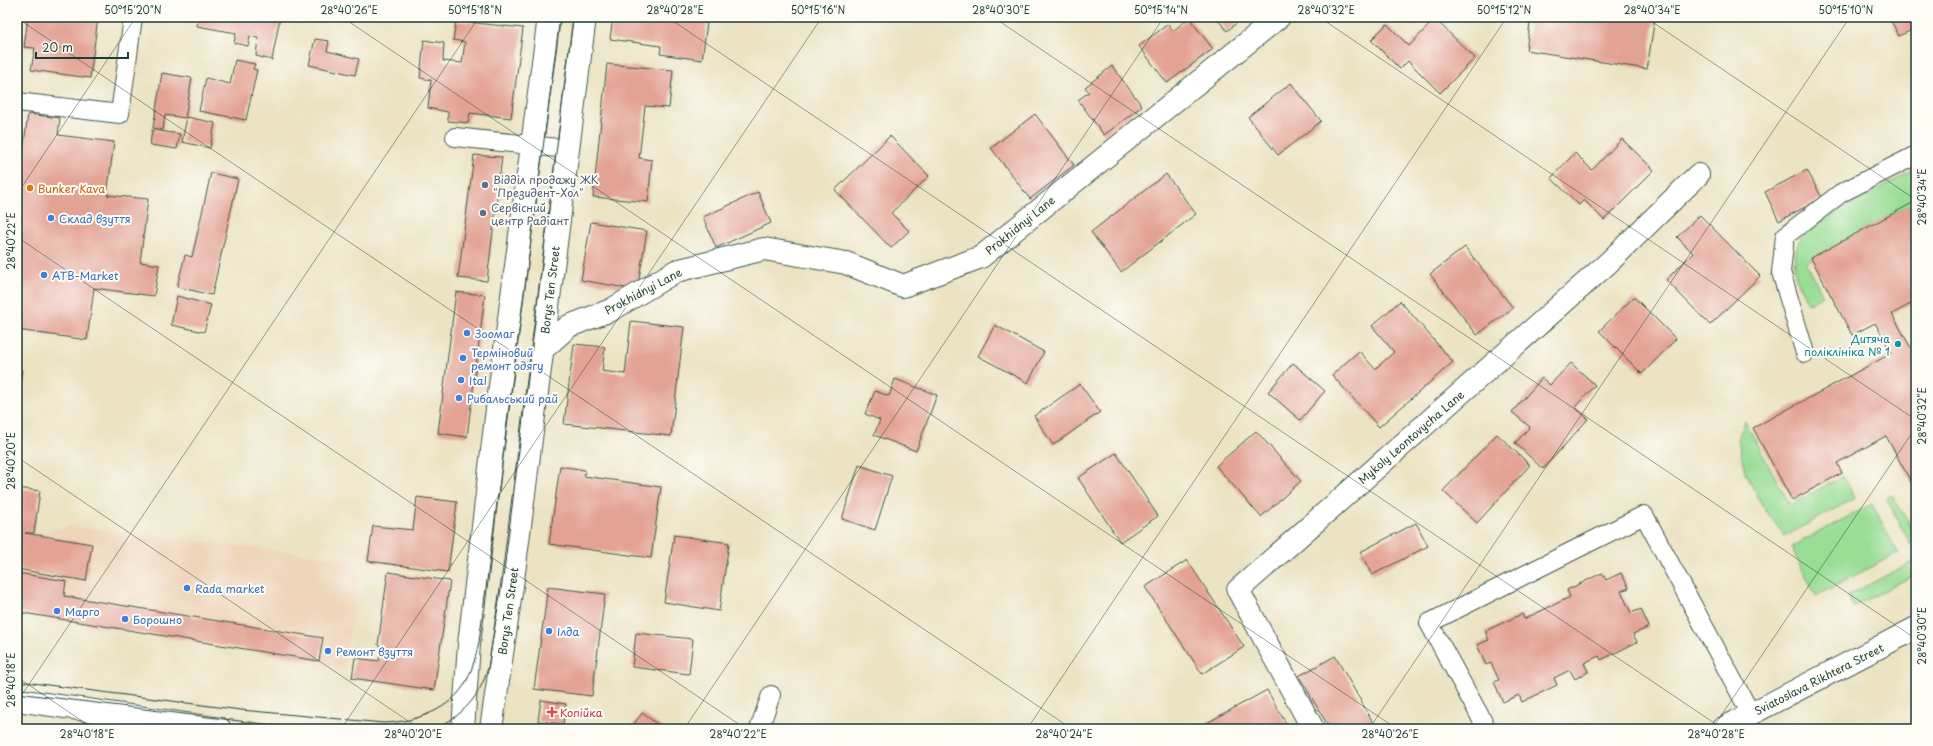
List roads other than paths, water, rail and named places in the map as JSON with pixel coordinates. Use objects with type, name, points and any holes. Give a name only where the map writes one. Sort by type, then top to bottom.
[{"type":"street","points":[[463,729],[470,636],[497,409],[533,147],[549,17]]},
{"type":"street","name":"Borys Ten Street","points":[[491,729],[514,572],[584,17]]},
{"type":"street","name":"Prokhidnyi Lane","points":[[543,349],[569,326],[611,310],[676,271],[764,249],[846,263],[903,286],[980,257],[1279,17]]},
{"type":"street","name":"Mykoly Leontovycha Lane","points":[[1313,729],[1238,590],[1608,263],[1698,174]]},
{"type":"street","name":"Sviatoslava Rikhtera Street","points":[[1722,729],[1916,628]]},
{"type":"street","points":[[17,700],[220,729]]},
{"type":"lane","points":[[17,102],[120,114],[134,17]]},
{"type":"lane","points":[[455,137],[533,147],[567,149]]},
{"type":"lane","points":[[1805,353],[1780,272],[1784,236],[1841,193],[1916,155]]},
{"type":"lane","points":[[1487,729],[1429,623],[1644,515],[1751,714]]},
{"type":"lane","points":[[759,729],[771,696]]},
{"type":"tram line","points":[[17,681],[241,710],[384,723],[408,720],[432,712],[442,707],[460,690],[471,671],[479,642],[560,17]]},
{"type":"tram line","points":[[435,729],[454,718],[469,704],[480,688],[488,668],[504,571],[573,17]]},
{"type":"tram line","points":[[17,693],[303,729]]},
{"type":"place","name":"Відділ продажу ЖК \"Президент-Хол\"","points":[[485,185]]},
{"type":"place","name":"Bunker Kava","points":[[30,188]]},
{"type":"place","name":"Сервісний центр Радіант","points":[[483,213]]},
{"type":"place","name":"Склад взуття","points":[[51,218]]},
{"type":"place","name":"ATB-Market","points":[[44,275]]},
{"type":"place","name":"Зоомаг","points":[[467,333]]},
{"type":"place","name":"Дитяча поліклініка № 1","points":[[1898,344]]},
{"type":"place","name":"Терміновий ремонт одягу","points":[[463,358]]},
{"type":"place","name":"Ital","points":[[461,380]]},
{"type":"place","name":"Рибальський рай","points":[[459,398]]},
{"type":"place","name":"Rada market","points":[[187,588]]},
{"type":"place","name":"Марго","points":[[57,611]]},
{"type":"place","name":"Борошно","points":[[125,619]]},
{"type":"place","name":"Ілда","points":[[549,631]]},
{"type":"place","name":"Ремонт взуття","points":[[328,651]]},
{"type":"place","name":"Копійка","points":[[552,712]]}]
